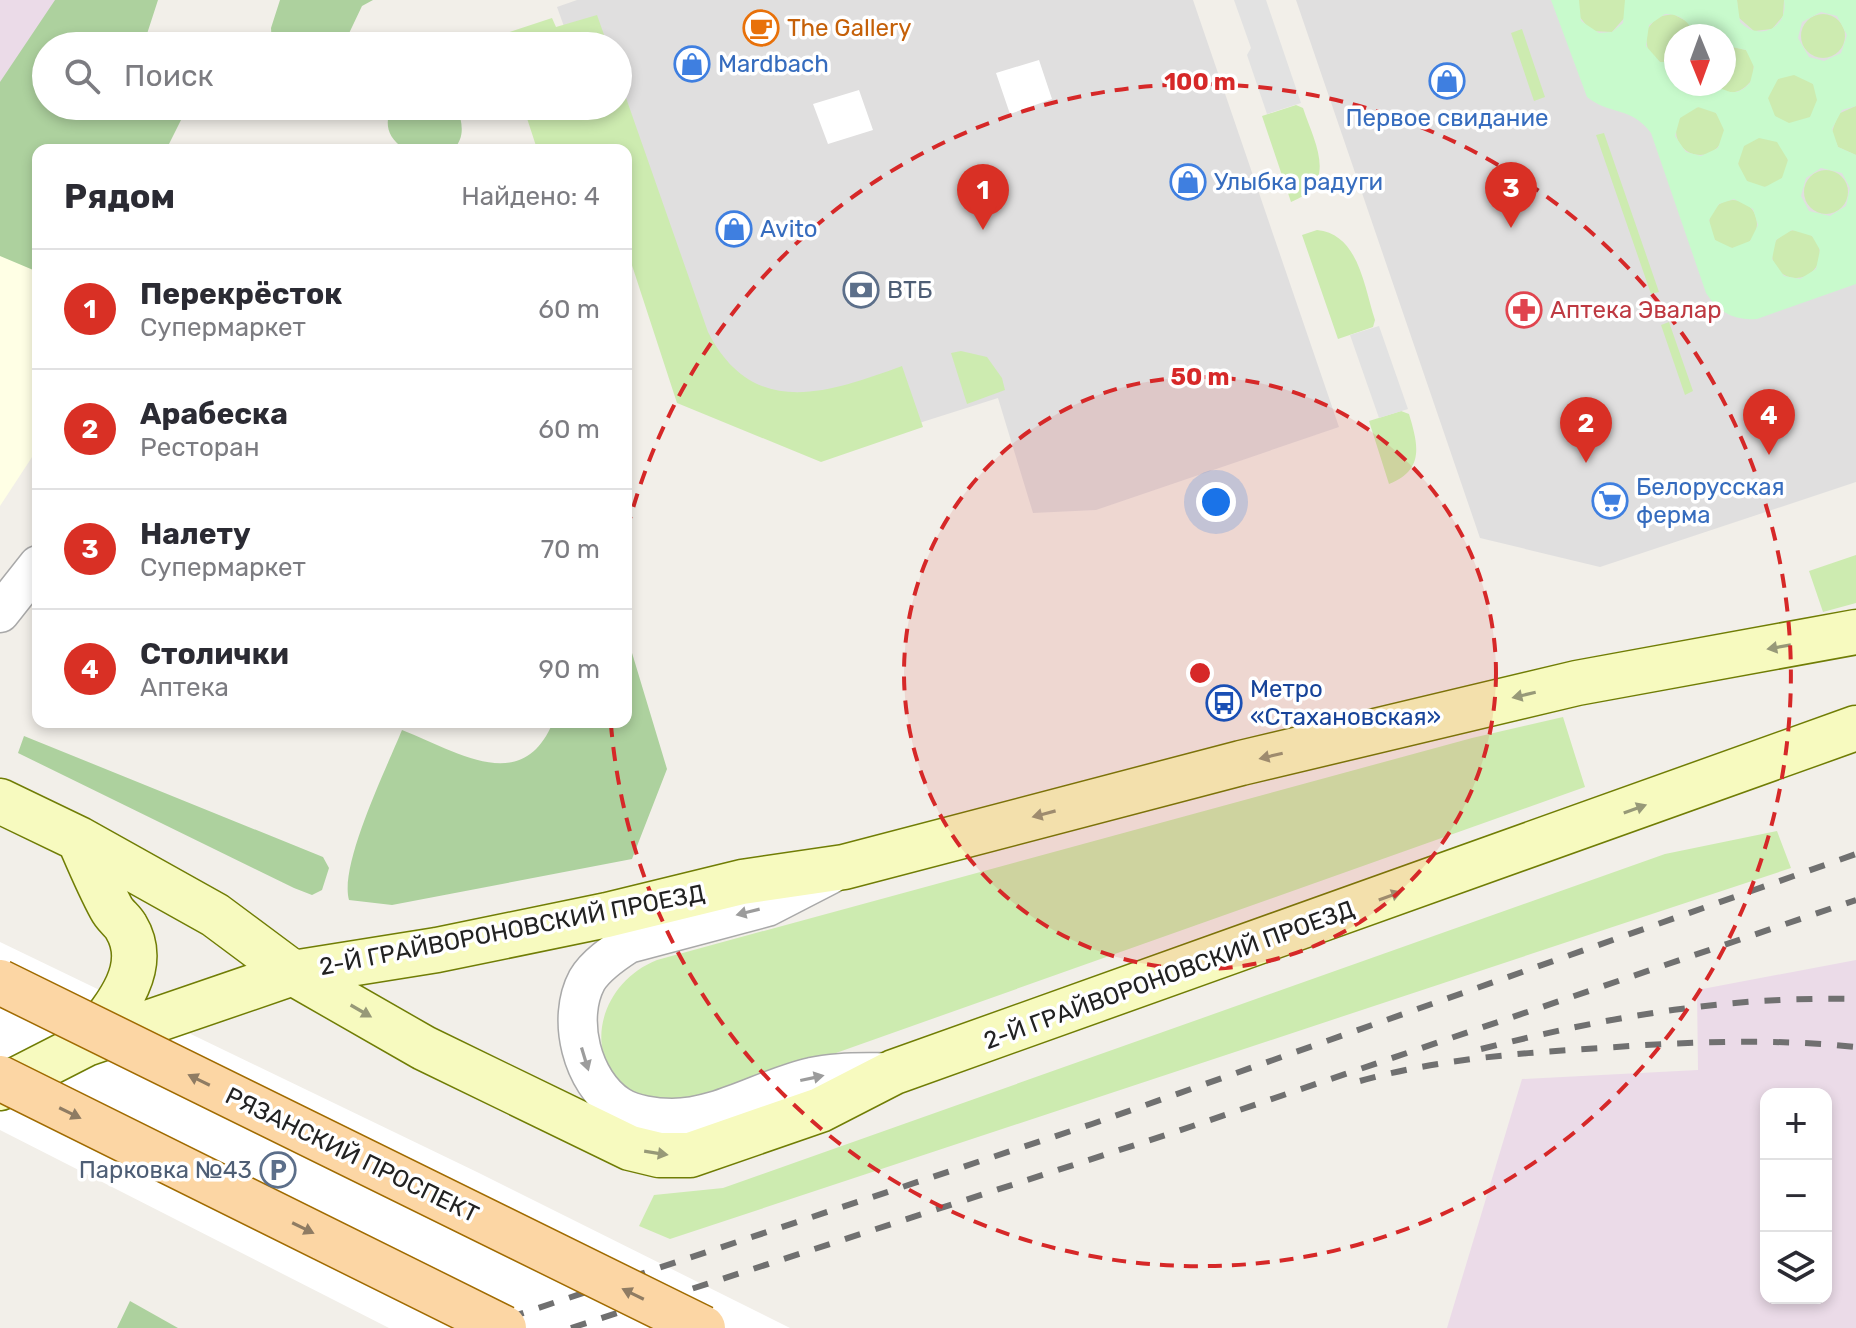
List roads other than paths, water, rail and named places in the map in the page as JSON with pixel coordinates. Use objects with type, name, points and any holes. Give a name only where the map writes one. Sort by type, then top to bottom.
[{"type":"main road","name":"2-Й ГРАЙВОРОНОВСКИЙ ПРОЕЗД","points":[[293,973],[452,947],[742,882],[844,867],[1211,771],[1577,683],[1856,632]]},
{"type":"main road","name":"2-Й ГРАЙВОРОНОВСКИЙ ПРОЕЗД","points":[[293,973],[424,1048],[630,1148],[659,1155],[690,1155],[820,1110],[894,1072],[1856,728]]},
{"type":"main road","points":[[0,801],[79,839],[215,915],[293,973]]},
{"type":"main road","points":[[79,839],[112,912],[126,927],[133,946],[134,964],[124,997],[86,1044]]},
{"type":"main road","points":[[0,1088],[86,1044],[293,973]]},
{"type":"main road","name":"РЯЗАНСКИЙ ПРОСПЕКТ","points":[[0,982],[703,1328]]},
{"type":"main road","points":[[0,1078],[504,1328]]},
{"type":"street","points":[[0,613],[32,573]]},
{"type":"street","points":[[844,867],[767,907],[628,944],[612,954],[587,980],[582,996],[579,1013],[583,1052],[590,1073],[619,1106],[639,1114],[671,1118],[692,1116],[813,1076],[894,1072]]},
{"type":"railway","points":[[478,1328],[1092,1124],[1856,854]]},
{"type":"railway","points":[[571,1328],[1175,1132],[1856,900]]},
{"type":"railway","points":[[1481,1049],[1575,1027],[1667,1011],[1760,1001],[1856,999]]},
{"type":"railway","points":[[1360,1081],[1449,1062],[1571,1050],[1728,1042],[1856,1047]]},
{"type":"place","name":"The Gallery","points":[[761,28]]},
{"type":"place","name":"Mardbach","points":[[692,64]]},
{"type":"place","name":"Первое свидание","points":[[1447,81]]},
{"type":"place","name":"Улыбка радуги","points":[[1188,182]]},
{"type":"place","name":"Налету","points":[[1511,228]]},
{"type":"place","name":"Avito","points":[[734,229]]},
{"type":"place","name":"Перекрёсток","points":[[983,230]]},
{"type":"place","name":"ВТБ","points":[[861,290]]},
{"type":"place","name":"Аптека Эвалар","points":[[1524,310]]},
{"type":"place","name":"Столички","points":[[1769,455]]},
{"type":"place","name":"Арабеска","points":[[1586,463]]},
{"type":"place","name":"Белорусская ферма","points":[[1610,501]]},
{"type":"place","name":"Метро «Стахановская»","points":[[1224,703]]},
{"type":"place","name":"Парковка №43","points":[[278,1170]]}]
